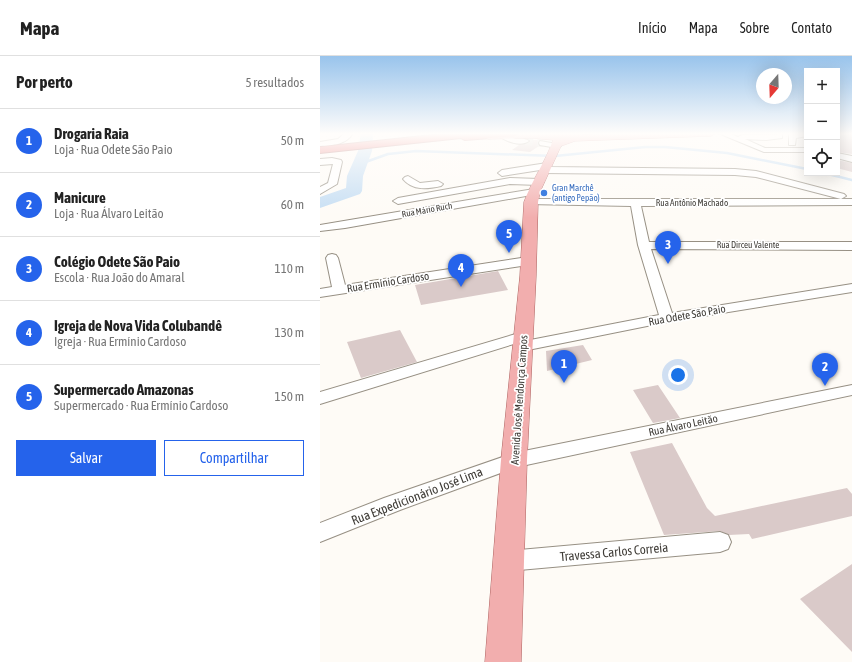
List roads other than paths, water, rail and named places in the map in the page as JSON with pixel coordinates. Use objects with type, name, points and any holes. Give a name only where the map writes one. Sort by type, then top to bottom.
[{"type":"main road","name":"Avenida José Mendonça Campos","points":[[502,662],[528,261],[548,162]]},
{"type":"street","points":[[320,191],[332,184],[338,162],[334,161]]},
{"type":"street","points":[[398,201],[510,181],[548,162]]},
{"type":"street","points":[[478,177],[548,162],[735,172],[756,174],[852,200]]},
{"type":"street","name":"Rua Antônio Machado","points":[[548,162],[635,203],[852,200]]},
{"type":"street","name":"Rua Mário Ruch","points":[[320,228],[345,225],[548,162]]},
{"type":"street","points":[[408,179],[414,185],[418,186],[448,182]]},
{"type":"street","points":[[635,203],[644,244],[667,318]]},
{"type":"street","name":"Rua Dirceu Valente","points":[[644,244],[852,246]]},
{"type":"street","points":[[332,258],[339,290]]},
{"type":"street","name":"Rua Ermínio Cardoso","points":[[320,293],[528,261]]},
{"type":"street","name":"Rua Odete São Paio","points":[[320,398],[524,341],[852,288]]},
{"type":"street","name":"Rua Álvaro Leitão","points":[[514,460],[852,390]]},
{"type":"street","name":"Rua Expedicionário José Lima","points":[[320,533],[392,504],[514,460]]},
{"type":"street","name":"Travessa Carlos Correia","points":[[508,561],[720,542]]},
{"type":"waterway","points":[[320,203],[354,191],[355,176],[361,161]]},
{"type":"waterway","points":[[360,164],[368,161]]},
{"type":"waterway","points":[[768,161],[804,168]]},
{"type":"waterway","points":[[836,176],[852,180]]},
{"type":"place","name":"Gran Marchê (antigo Pepão)","points":[[544,193]]},
{"type":"place","name":"Supermercado Amazonas","points":[[509,253]]},
{"type":"place","name":"Colégio Odete São Paio","points":[[668,264]]},
{"type":"place","name":"Igreja de Nova Vida Colubandê","points":[[461,287]]},
{"type":"place","name":"Drogaria Raia","points":[[564,383]]},
{"type":"place","name":"Manicure","points":[[825,386]]}]
